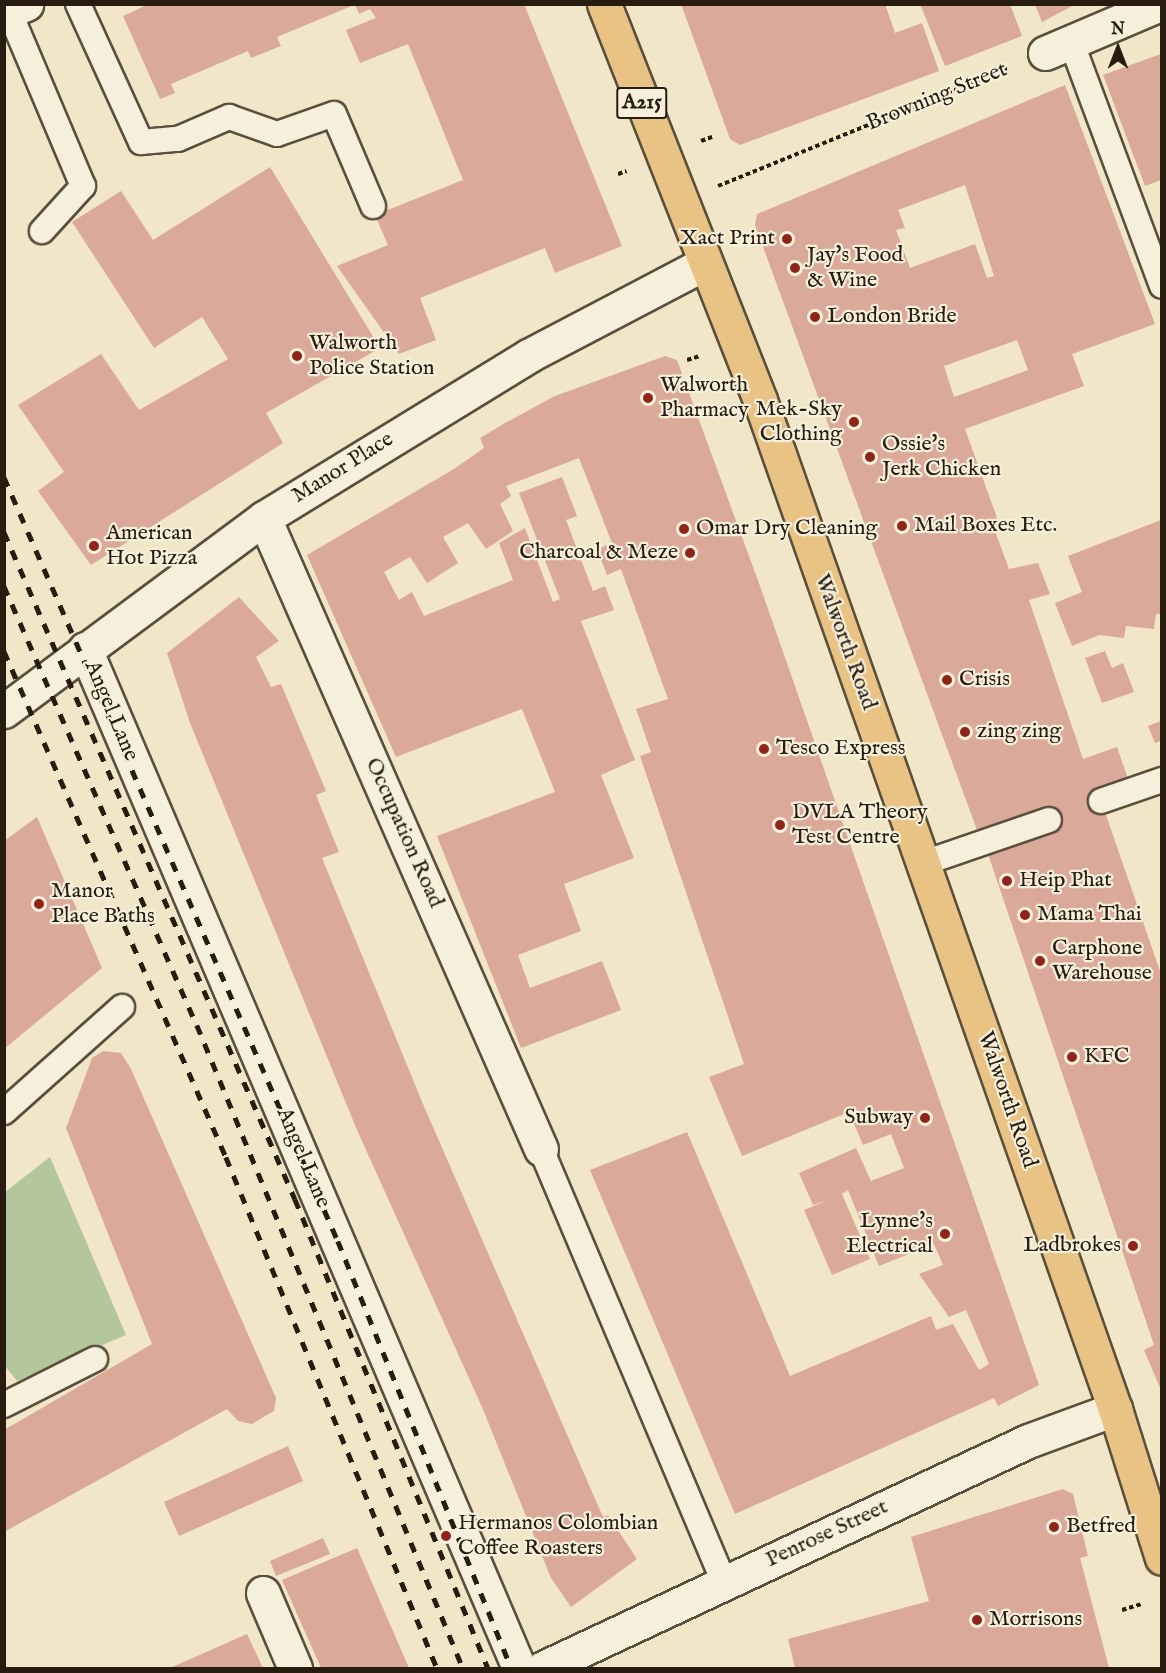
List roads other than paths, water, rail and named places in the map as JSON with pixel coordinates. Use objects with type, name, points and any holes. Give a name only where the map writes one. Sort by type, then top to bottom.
[{"type":"main road","name":"Walworth Road","points":[[604,4],[705,262],[924,863],[1115,1409],[1160,1552]]},
{"type":"street","points":[[1059,48],[1152,6]]},
{"type":"street","name":"Manor Place","points":[[4,711],[84,649],[264,518],[528,356],[705,262]]},
{"type":"street","name":"Occupation Road","points":[[264,518],[541,1149]]},
{"type":"street","name":"Angel Lane","points":[[84,649],[519,1668]]},
{"type":"street","name":"Penrose Street","points":[[543,1668],[585,1659],[724,1582],[1028,1441],[1115,1409]]},
{"type":"street","points":[[263,1593],[295,1668]]},
{"type":"lane","points":[[78,4],[141,142],[178,139],[229,117],[277,134],[334,114],[373,206]]},
{"type":"lane","points":[[13,10],[83,186],[42,231]]},
{"type":"lane","points":[[1059,48],[1161,286]]},
{"type":"lane","points":[[1101,801],[1161,780]]},
{"type":"lane","points":[[924,863],[1048,820]]},
{"type":"lane","points":[[4,1112],[122,1007]]},
{"type":"lane","points":[[541,1149],[702,1535],[724,1582]]},
{"type":"lane","points":[[4,1404],[95,1359]]},
{"type":"railway","points":[[4,477],[338,1241],[511,1668]]},
{"type":"railway","points":[[4,532],[295,1199],[488,1668]]},
{"type":"railway","points":[[4,586],[197,1025],[463,1668]]},
{"type":"railway","points":[[4,651],[226,1157],[437,1668]]},
{"type":"place","name":"Xact Print","points":[[787,239]]},
{"type":"place","name":"Jay's Food & Wine","points":[[795,268]]},
{"type":"place","name":"London Bride","points":[[815,317]]},
{"type":"place","name":"Walworth Police Station","points":[[297,356]]},
{"type":"place","name":"Walworth Pharmacy","points":[[648,398]]},
{"type":"place","name":"Mek-Sky Clothing","points":[[854,422]]},
{"type":"place","name":"Ossie's Jerk Chicken","points":[[870,457]]},
{"type":"place","name":"Mail Boxes Etc.","points":[[902,526]]},
{"type":"place","name":"Omar Dry Cleaning","points":[[684,529]]},
{"type":"place","name":"American Hot Pizza","points":[[94,546]]},
{"type":"place","name":"Charcoal & Meze","points":[[690,553]]},
{"type":"place","name":"Crisis","points":[[947,680]]},
{"type":"place","name":"zing zing","points":[[965,732]]},
{"type":"place","name":"Tesco Express","points":[[764,749]]},
{"type":"place","name":"DVLA Theory Test Centre","points":[[780,825]]},
{"type":"place","name":"Heip Phat","points":[[1007,881]]},
{"type":"place","name":"Manor Place Baths","points":[[39,904]]},
{"type":"place","name":"Mama Thai","points":[[1025,915]]},
{"type":"place","name":"Carphone Warehouse","points":[[1040,961]]},
{"type":"place","name":"KFC","points":[[1072,1057]]},
{"type":"place","name":"Subway","points":[[925,1118]]},
{"type":"place","name":"Lynne's Electrical","points":[[945,1234]]},
{"type":"place","name":"Ladbrokes","points":[[1133,1246]]},
{"type":"place","name":"Betfred","points":[[1054,1527]]},
{"type":"place","name":"Hermanos Colombian Coffee Roasters","points":[[446,1536]]},
{"type":"place","name":"Morrisons","points":[[977,1620]]}]
